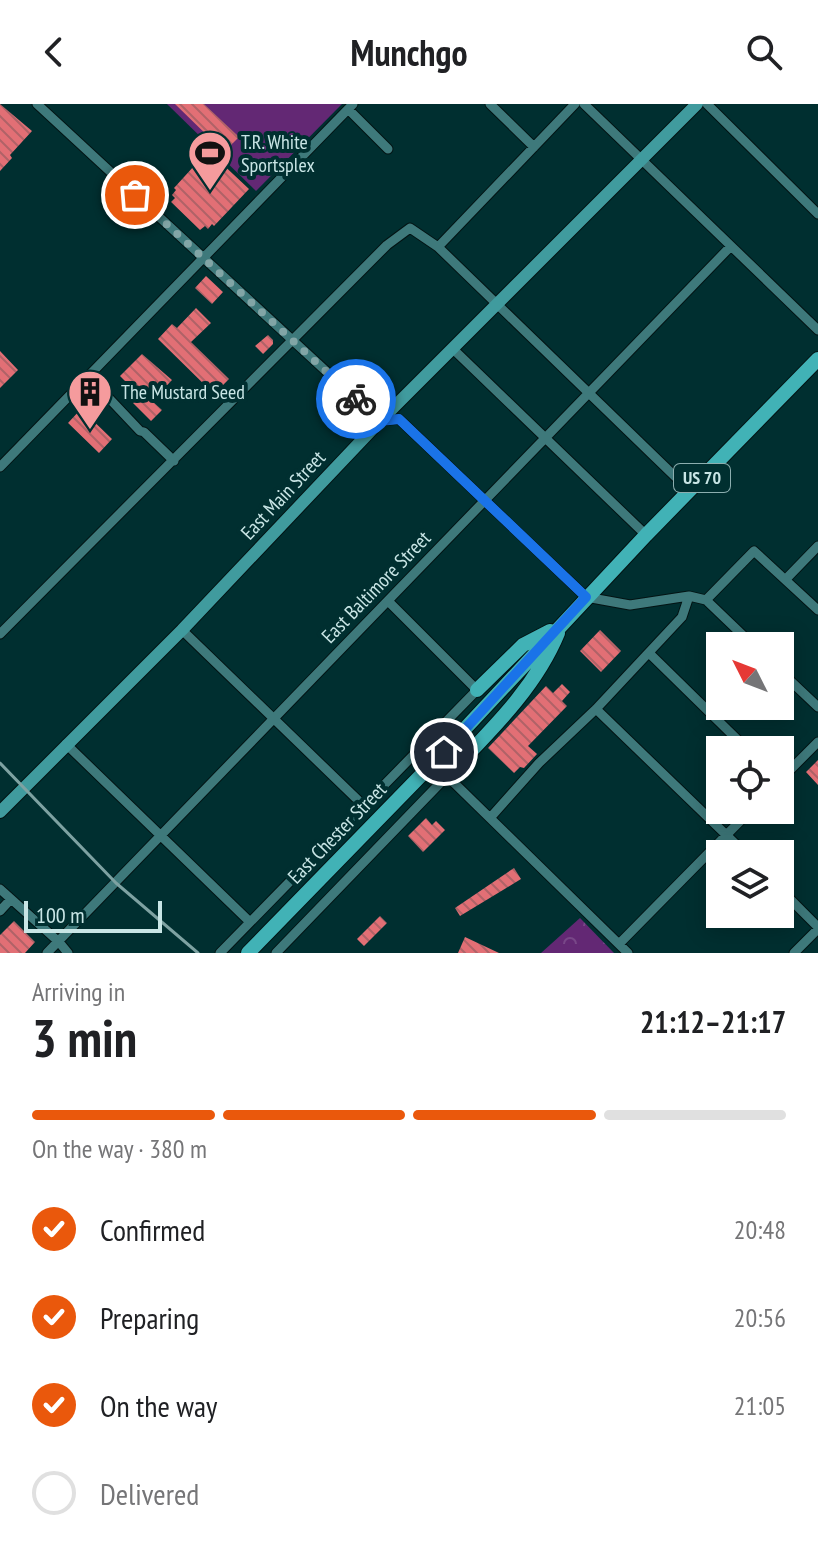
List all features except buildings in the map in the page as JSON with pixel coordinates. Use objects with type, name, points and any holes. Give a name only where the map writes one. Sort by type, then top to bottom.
[{"type":"highway","name":"East Chester Street","points":[[248,953],[444,752],[586,597],[818,359]]},
{"type":"highway","points":[[477,690],[523,645],[561,625]]},
{"type":"highway","points":[[447,776],[509,710],[548,657],[561,625]]},
{"type":"main road","name":"East Main Street","points":[[0,812],[182,630],[380,421],[697,104]]},
{"type":"street","points":[[37,104],[380,421],[399,419],[586,597],[630,605],[689,596],[706,600],[739,632]]},
{"type":"street","points":[[490,104],[534,147]]},
{"type":"street","points":[[438,247],[575,104]]},
{"type":"street","points":[[584,104],[818,330]]},
{"type":"street","points":[[707,104],[818,214]]},
{"type":"street","points":[[0,467],[350,106],[388,149]]},
{"type":"street","points":[[0,634],[387,245],[410,228],[438,247],[690,491]]},
{"type":"street","name":"East Baltimore Street","points":[[47,953],[731,246]]},
{"type":"street","points":[[453,349],[646,535]]},
{"type":"street","points":[[88,376],[140,431],[174,461]]},
{"type":"street","points":[[786,579],[818,546]]},
{"type":"street","points":[[706,600],[754,551],[818,610]]},
{"type":"street","points":[[490,818],[539,763],[596,709],[682,617],[689,596]]},
{"type":"street","points":[[220,953],[477,690],[388,601]]},
{"type":"street","points":[[182,630],[363,805]]},
{"type":"street","points":[[649,653],[734,736]]},
{"type":"street","points":[[794,684],[818,707]]},
{"type":"street","points":[[596,709],[732,840]]},
{"type":"street","points":[[794,766],[818,742]]},
{"type":"street","points":[[66,744],[250,922]]},
{"type":"street","points":[[276,953],[447,776],[628,953]]},
{"type":"street","points":[[619,944],[738,824]]},
{"type":"street","points":[[0,889],[68,953]]},
{"type":"street","points":[[0,911],[11,899]]},
{"type":"street","points":[[794,903],[818,928],[794,953]]},
{"type":"green space","points":[[167,104],[342,104],[256,191]]},
{"type":"green space","points":[[580,918],[614,953],[541,953]]},
{"type":"railway","points":[[0,763],[116,883],[198,953]]},
{"type":"way so far","points":[[135,195],[356,399]]},
{"type":"place","name":"T.R. White Sportsplex","points":[[210,192]]},
{"type":"place","name":"The Mustard Seed","points":[[90,431]]},
{"type":"route","points":[[356,399],[380,421],[399,419],[586,597],[444,752]]}]
